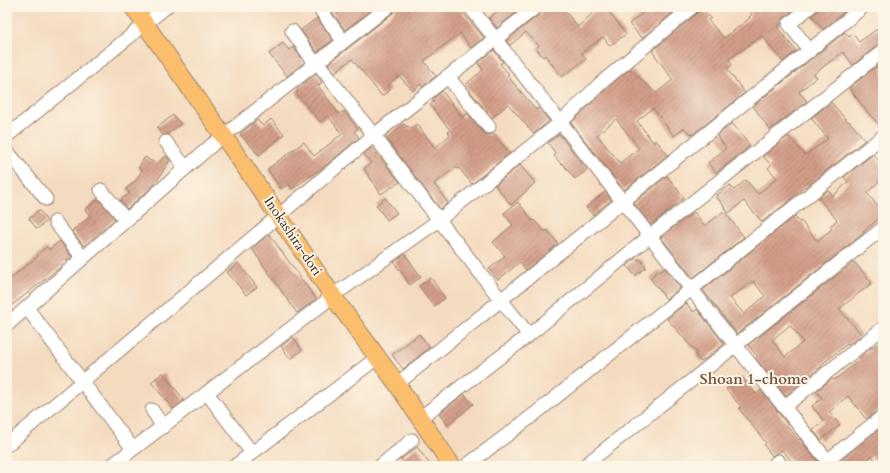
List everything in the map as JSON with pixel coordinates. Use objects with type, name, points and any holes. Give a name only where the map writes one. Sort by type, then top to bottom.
[{"type":"main road","name":"Inokashira-dori","points":[[133,7],[224,136],[337,302],[397,384],[452,466]]},
{"type":"street","points":[[7,136],[166,7]]},
{"type":"street","points":[[7,325],[224,136],[316,62],[388,7]]},
{"type":"street","points":[[470,7],[829,463],[883,416]]},
{"type":"street","points":[[7,445],[373,136],[536,7]]},
{"type":"street","points":[[111,466],[324,303],[333,294],[344,288],[439,220],[561,122],[601,83],[692,7]]},
{"type":"street","points":[[810,7],[790,24],[810,50]]},
{"type":"street","points":[[397,384],[863,7]]},
{"type":"street","points":[[320,9],[343,41]]},
{"type":"street","points":[[292,31],[529,335]]},
{"type":"street","points":[[420,418],[529,335],[650,236],[883,51]]},
{"type":"street","points":[[447,76],[489,127]]},
{"type":"street","points":[[466,466],[536,413],[883,136]]},
{"type":"street","points":[[166,142],[186,168]]},
{"type":"street","points":[[7,151],[46,199]]},
{"type":"street","points":[[101,190],[126,220]]},
{"type":"street","points":[[55,222],[83,258]]},
{"type":"street","points":[[584,466],[883,228]]},
{"type":"street","points":[[27,308],[133,449]]},
{"type":"street","points":[[784,407],[883,328]]},
{"type":"street","points":[[235,466],[378,357]]},
{"type":"street","points":[[207,393],[252,452]]},
{"type":"street","points":[[152,410],[163,426]]},
{"type":"street","points":[[380,466],[412,440]]},
{"type":"street","points":[[773,466],[778,462],[782,466]]},
{"type":"building","points":[[375,7],[345,30],[329,8]]},
{"type":"building","points":[[396,7],[458,7],[484,38],[471,48],[460,33],[424,61],[436,76],[422,87],[420,84],[413,91],[399,76],[387,86],[390,90],[382,96],[352,59],[335,72],[328,64],[393,13]]},
{"type":"building","points":[[503,7],[523,7],[497,28],[489,18]]},
{"type":"building","points":[[544,7],[562,7],[578,27],[599,7],[605,7],[626,34],[610,46],[603,37],[582,53],[586,59],[562,77],[545,55],[543,57],[536,48],[539,46],[526,32],[510,45],[506,41],[541,13]]},
{"type":"building","points":[[650,7],[680,7],[642,38],[629,24]]},
{"type":"building","points":[[700,7],[711,18],[708,20],[724,38],[750,18],[749,17],[752,14],[746,7],[797,7],[784,18],[781,24],[777,27],[796,51],[783,62],[762,36],[729,59],[732,65],[727,69],[745,93],[692,135],[684,128],[674,136],[653,108],[637,121],[653,142],[656,140],[668,155],[624,190],[571,123],[606,89],[630,69],[656,93],[673,80],[652,51],[697,13]],"holes":[[[616,119],[639,148],[620,163],[597,135]]]},
{"type":"building","points":[[818,7],[850,7],[823,29],[812,16]]},
{"type":"building","points":[[317,18],[333,40],[317,52],[301,30]]},
{"type":"building","points":[[883,25],[883,43],[878,45],[853,65],[843,52],[814,74],[817,77],[799,92],[807,101],[770,130],[753,106],[845,32],[849,37],[853,34],[859,42]]},
{"type":"building","points":[[283,43],[289,50],[293,47],[305,62],[287,76],[269,54]]},
{"type":"building","points":[[494,50],[503,62],[500,64],[509,74],[507,75],[536,110],[539,108],[549,121],[534,134],[508,104],[492,118],[465,85],[483,70],[478,63]]},
{"type":"building","points":[[883,61],[883,128],[869,114],[849,88]]},
{"type":"building","points":[[316,74],[322,82],[318,86],[339,114],[344,111],[358,129],[354,131],[359,138],[329,163],[292,189],[289,184],[281,189],[268,170],[269,168],[304,142],[314,156],[342,134],[328,116],[320,122],[296,93],[298,91],[297,89]]},
{"type":"building","points":[[442,91],[463,118],[467,113],[483,132],[487,135],[493,134],[510,153],[472,184],[459,168],[457,169],[456,167],[434,184],[448,203],[440,209],[386,138],[404,124],[411,129],[417,124],[435,148],[450,135],[448,132],[450,130],[430,105],[434,102],[432,99]]},
{"type":"building","points":[[831,102],[865,140],[806,187],[805,186],[789,201],[762,222],[744,201],[729,213],[716,196],[730,185],[734,190],[746,180],[758,194],[777,178],[768,168],[771,165],[763,156],[788,136],[805,155],[828,139],[811,118]]},
{"type":"building","points":[[173,115],[181,124],[168,134],[163,135],[157,128]]},
{"type":"building","points":[[271,119],[284,134],[259,155],[240,134],[257,120],[263,126]]},
{"type":"building","points":[[732,123],[750,146],[716,173],[708,163],[726,148],[717,136]]},
{"type":"building","points":[[559,134],[587,170],[575,179],[554,156],[556,154],[548,143]]},
{"type":"building","points":[[372,148],[400,182],[381,194],[364,169],[371,163],[364,154]]},
{"type":"building","points":[[873,154],[883,165],[883,178],[867,193],[883,215],[863,232],[864,233],[737,334],[703,290],[795,216],[799,222],[801,221],[817,241],[832,229],[830,226],[837,220],[818,198],[828,190],[833,196],[848,182],[844,177]],"holes":[[[753,281],[765,296],[744,314],[730,298]]]},
{"type":"building","points":[[166,156],[170,160],[155,184],[127,209],[120,201],[130,193],[126,189],[136,180],[142,170],[138,168],[145,157],[156,164]]},
{"type":"building","points":[[520,165],[535,183],[511,205],[495,185]]},
{"type":"building","points":[[667,176],[684,198],[651,225],[634,203]]},
{"type":"building","points":[[605,192],[611,200],[593,215],[586,207]]},
{"type":"building","points":[[385,198],[397,213],[387,220],[376,205]]},
{"type":"building","points":[[98,199],[115,219],[84,246],[72,231],[90,216],[85,210]]},
{"type":"building","points":[[518,202],[533,221],[534,220],[545,232],[547,230],[558,244],[526,270],[520,262],[498,280],[489,269],[505,256],[493,242],[513,225],[504,213]]},
{"type":"building","points":[[39,210],[47,221],[37,229],[29,219]]},
{"type":"building","points":[[724,211],[744,237],[693,278],[661,237],[694,212],[705,226]]},
{"type":"building","points":[[269,234],[316,299],[297,313],[252,249]]},
{"type":"building","points":[[60,241],[72,257],[7,309],[7,281],[47,247],[49,250]]},
{"type":"building","points":[[405,254],[421,277],[410,285],[394,262]]},
{"type":"building","points":[[636,258],[638,260],[640,259],[646,267],[635,276],[627,266]]},
{"type":"building","points":[[854,262],[872,283],[839,309],[862,335],[848,345],[847,344],[785,396],[748,345]],"holes":[[[790,325],[803,342],[785,357],[772,340]]]},
{"type":"building","points":[[238,263],[257,287],[246,295],[227,272]]},
{"type":"building","points":[[665,268],[680,288],[666,299],[650,278],[659,270],[660,272]]},
{"type":"building","points":[[431,278],[445,298],[434,306],[419,286]]},
{"type":"building","points":[[686,303],[694,312],[697,309],[724,344],[701,362],[695,355],[697,353],[667,319]]},
{"type":"building","points":[[419,334],[430,347],[403,369],[392,355]]},
{"type":"building","points":[[293,337],[302,350],[290,359],[281,346]]},
{"type":"building","points":[[883,340],[883,408],[866,419],[848,396],[829,412],[840,425],[821,440],[813,430],[824,421],[812,406],[822,398],[816,391],[832,379],[834,380],[857,362],[860,359],[859,358],[872,347],[873,348]]},
{"type":"building","points":[[163,373],[184,400],[173,409],[151,382]]},
{"type":"building","points":[[742,377],[756,394],[761,390],[787,424],[786,425],[799,440],[800,439],[821,466],[796,466],[782,450],[772,456],[764,445],[766,443],[739,409],[741,407],[726,389]]},
{"type":"building","points":[[464,394],[473,404],[448,425],[439,414]]},
{"type":"building","points":[[883,426],[883,466],[880,466],[872,456],[859,466],[840,466],[839,462]]},
{"type":"building","points":[[417,447],[431,466],[407,466],[401,459]]},
{"type":"district","name":"Shoan 1-chome","points":[[754,379]]}]
